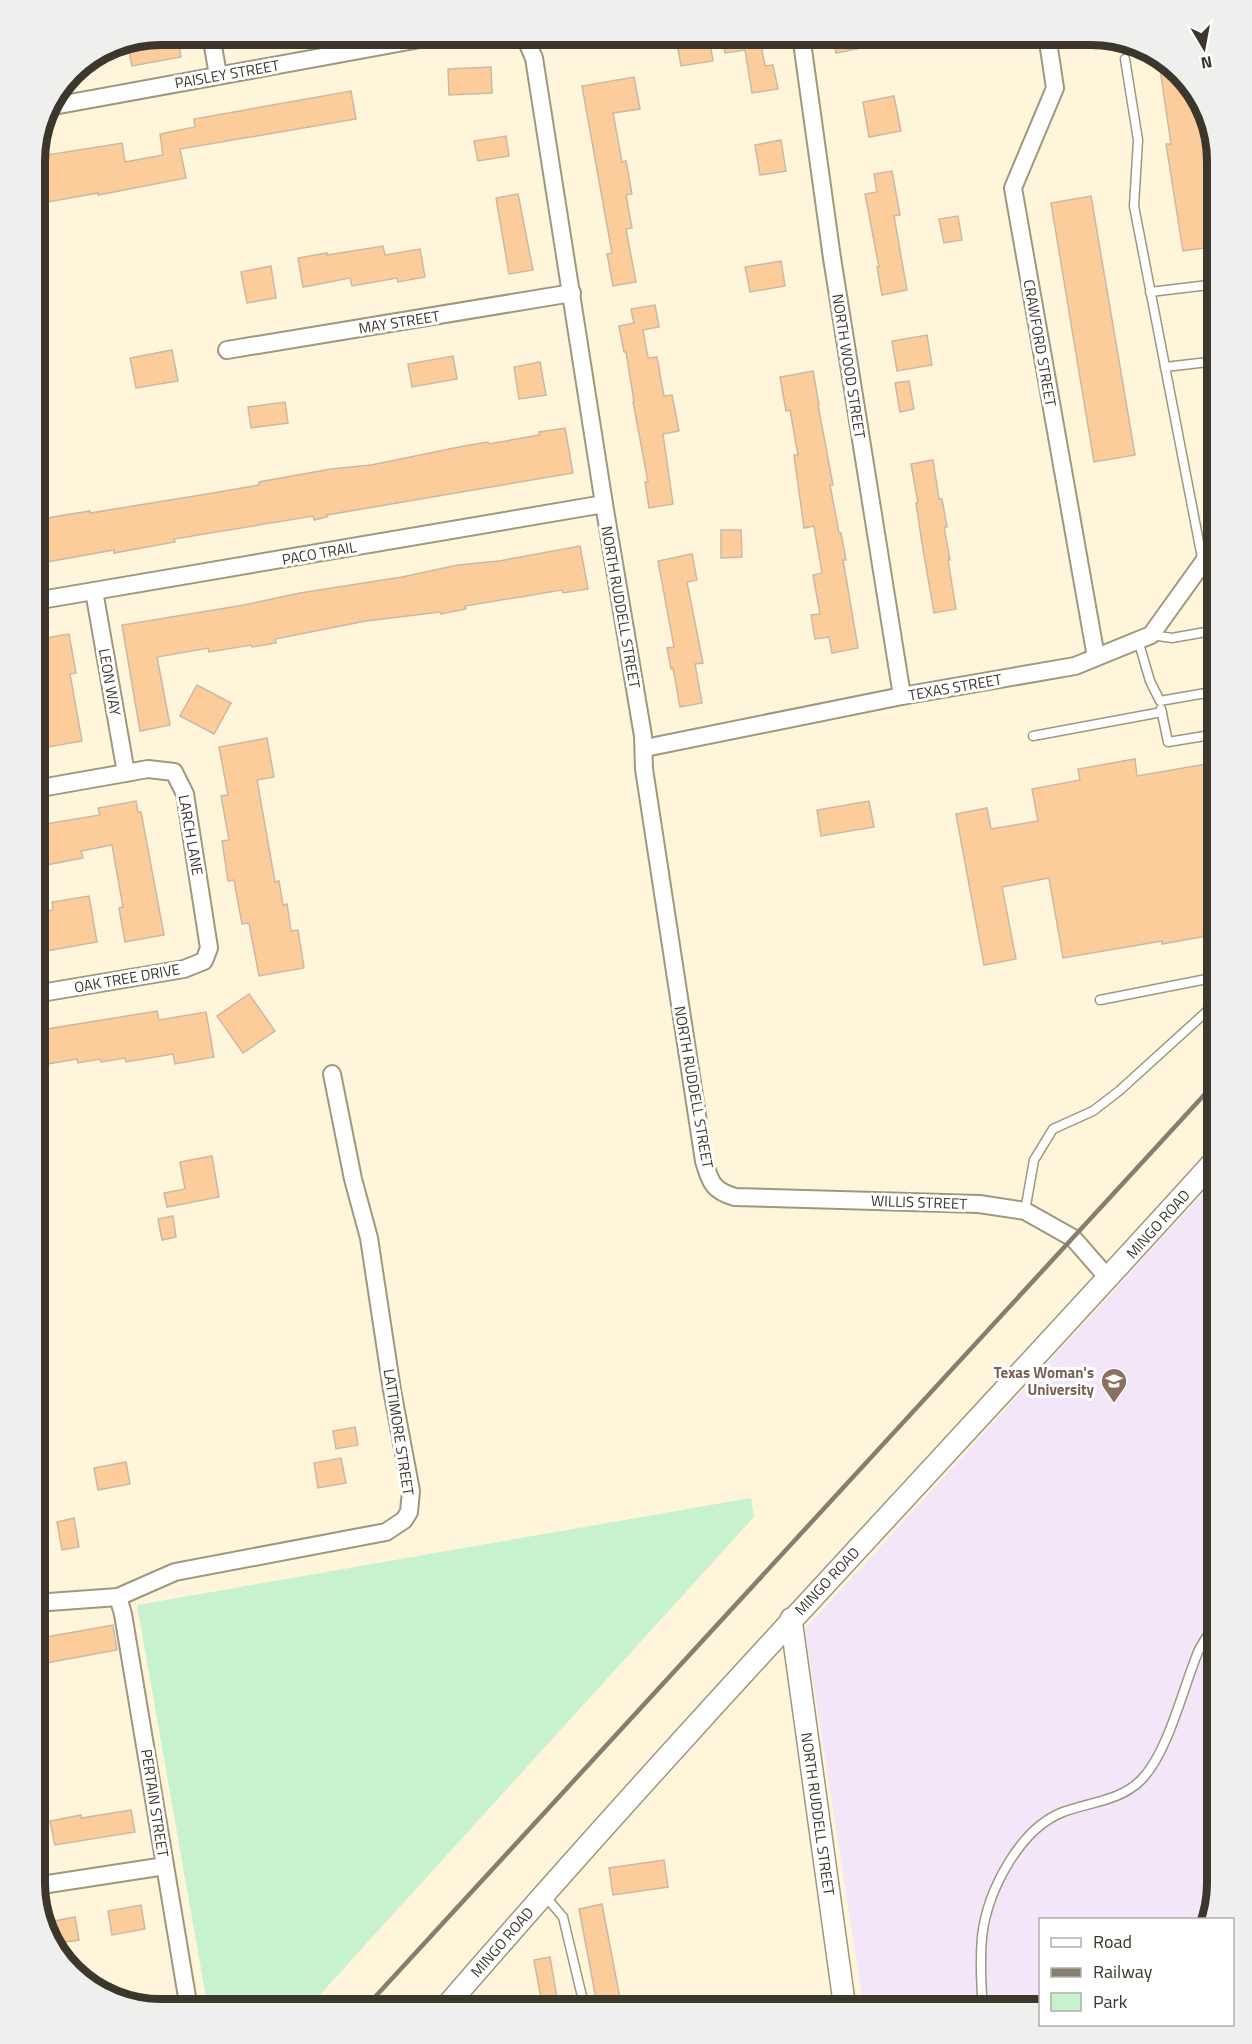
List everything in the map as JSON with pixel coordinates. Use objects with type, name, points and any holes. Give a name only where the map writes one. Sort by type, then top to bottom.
[{"type":"street","points":[[213,45],[218,75]]},
{"type":"street","name":"PAISLEY STREET","points":[[60,105],[386,45]]},
{"type":"street","name":"NORTH RUDDELL STREET","points":[[528,45],[534,58],[645,748],[644,769],[704,1161],[710,1181]]},
{"type":"street","name":"NORTH WOOD STREET","points":[[802,45],[832,258],[902,696]]},
{"type":"street","name":"CRAWFORD STREET","points":[[1049,45],[1055,88],[1012,188],[1096,657]]},
{"type":"street","name":"MAY STREET","points":[[227,350],[572,293]]},
{"type":"street","name":"PACO TRAIL","points":[[45,599],[604,504]]},
{"type":"street","points":[[1144,638],[1207,558]]},
{"type":"street","name":"LEON WAY","points":[[94,591],[126,773]]},
{"type":"street","name":"TEXAS STREET","points":[[645,748],[902,696],[1076,666],[1144,638]]},
{"type":"street","name":"LARCH LANE","points":[[126,773],[147,770],[174,772],[185,794],[209,948]]},
{"type":"street","points":[[45,787],[126,773]]},
{"type":"street","name":"OAK TREE DRIVE","points":[[45,991],[184,969],[204,961],[209,948]]},
{"type":"street","name":"LATTIMORE STREET","points":[[45,1602],[118,1597],[175,1572],[386,1532],[404,1520],[409,1512],[411,1491],[392,1390],[369,1238],[353,1179],[332,1074]]},
{"type":"street","name":"MINGO ROAD","points":[[453,1999],[791,1619],[1207,1170]]},
{"type":"street","name":"WILLIS STREET","points":[[710,1181],[722,1193],[735,1197],[979,1204],[1025,1211],[1072,1238],[1108,1278]]},
{"type":"street","name":"PERTAIN STREET","points":[[118,1597],[123,1614],[187,1999]]},
{"type":"street","name":"NORTH RUDDELL STREET","points":[[791,1619],[837,1999]]},
{"type":"street","points":[[45,1884],[165,1866]]},
{"type":"lane","points":[[1125,59],[1138,140],[1134,206],[1203,563]]},
{"type":"lane","points":[[1150,292],[1207,285]]},
{"type":"lane","points":[[1165,367],[1207,362]]},
{"type":"lane","points":[[1207,632],[1172,638],[1144,638],[1150,681],[1160,701],[1168,742],[1207,736]]},
{"type":"lane","points":[[1160,701],[1207,693]]},
{"type":"lane","points":[[1033,736],[1162,712]]},
{"type":"lane","points":[[1100,1000],[1207,979]]},
{"type":"lane","points":[[1025,1211],[1034,1160],[1053,1128],[1093,1112],[1207,1011]]},
{"type":"lane","points":[[982,1999],[980,1974],[982,1935],[995,1890],[1011,1859],[1036,1828],[1050,1819],[1063,1812],[1102,1802],[1128,1790],[1142,1779],[1153,1765],[1169,1731],[1199,1649],[1207,1637]]},
{"type":"lane","points":[[544,1894],[563,1917],[583,1999]]},
{"type":"shaded area","name":"Texas Woman's University","points":[[1207,1189],[1207,1883],[1201,1918],[1039,1918],[1039,1999],[862,1999],[805,1629]]},
{"type":"green space","points":[[751,1498],[754,1517],[316,1999],[206,1999],[137,1605]]},
{"type":"building","points":[[179,45],[181,57],[132,66],[129,50],[146,46]]},
{"type":"building","points":[[710,45],[713,61],[681,66],[678,49]]},
{"type":"building","points":[[723,45],[761,45],[765,66],[773,65],[778,89],[752,93],[745,50],[725,53]]},
{"type":"building","points":[[835,45],[876,45],[836,53]]},
{"type":"building","points":[[491,67],[492,93],[449,95],[448,69]]},
{"type":"building","points":[[1160,69],[1187,97],[1203,131],[1207,161],[1207,248],[1183,251],[1166,144],[1171,144]]},
{"type":"building","points":[[634,77],[640,109],[613,113],[622,162],[626,161],[632,194],[626,195],[632,228],[626,229],[636,282],[613,286],[607,254],[612,253],[582,86]]},
{"type":"building","points":[[351,91],[356,119],[180,149],[186,178],[48,202],[45,185],[45,155],[122,143],[125,162],[163,155],[160,134],[195,127],[194,119]]},
{"type":"building","points":[[894,96],[901,131],[869,137],[863,102]]},
{"type":"building","points":[[506,136],[509,156],[478,161],[474,141]]},
{"type":"building","points":[[781,140],[786,171],[760,175],[755,145]]},
{"type":"building","points":[[892,171],[900,215],[894,216],[907,290],[882,295],[865,194],[877,192],[874,174]]},
{"type":"building","points":[[518,194],[533,270],[509,274],[496,198]]},
{"type":"building","points":[[1091,196],[1135,455],[1094,462],[1051,203]]},
{"type":"building","points":[[958,216],[962,240],[944,243],[939,219]]},
{"type":"building","points":[[383,246],[385,255],[420,249],[425,277],[398,282],[397,278],[352,286],[350,278],[303,287],[298,258]]},
{"type":"building","points":[[781,261],[785,286],[750,292],[745,267]]},
{"type":"building","points":[[271,266],[276,298],[247,303],[241,272]]},
{"type":"building","points":[[655,305],[659,327],[643,330],[648,358],[657,357],[664,396],[672,395],[679,431],[663,434],[673,504],[649,508],[645,482],[648,482],[626,352],[624,352],[619,326],[634,323],[631,309]]},
{"type":"building","points":[[927,335],[932,365],[897,371],[892,341]]},
{"type":"building","points":[[172,350],[178,381],[136,388],[130,358]]},
{"type":"building","points":[[453,356],[457,379],[412,387],[408,364]]},
{"type":"building","points":[[540,362],[546,395],[519,399],[514,367]]},
{"type":"building","points":[[813,371],[833,485],[830,485],[846,560],[843,560],[858,648],[832,653],[829,637],[815,639],[811,615],[820,614],[813,575],[822,573],[814,526],[804,528],[794,455],[798,455],[790,410],[786,411],[780,377]]},
{"type":"building","points":[[909,381],[914,409],[900,412],[895,383]]},
{"type":"building","points":[[285,402],[288,423],[251,428],[248,407]]},
{"type":"building","points":[[565,428],[573,473],[327,515],[327,517],[314,520],[313,516],[174,539],[175,542],[114,553],[114,550],[45,562],[45,518],[259,485],[259,482],[331,469],[371,465],[464,446],[539,435],[539,432]]},
{"type":"building","points":[[933,460],[939,499],[942,499],[947,527],[944,527],[956,609],[934,613],[911,464]]},
{"type":"building","points":[[721,530],[741,530],[742,557],[721,558]]},
{"type":"building","points":[[580,546],[588,589],[563,593],[562,590],[465,606],[466,609],[441,614],[440,612],[366,621],[275,639],[276,643],[252,647],[251,645],[209,652],[208,648],[157,657],[170,725],[140,731],[122,625],[402,577],[458,565],[499,561]]},
{"type":"building","points":[[692,554],[697,580],[687,582],[703,663],[695,664],[702,703],[680,707],[667,648],[674,647],[658,561]]},
{"type":"building","points":[[69,634],[76,673],[70,674],[82,741],[45,748],[45,638]]},
{"type":"building","points":[[197,685],[231,703],[214,734],[180,716]]},
{"type":"building","points":[[267,738],[274,777],[257,780],[275,882],[279,881],[283,905],[287,904],[291,931],[298,930],[304,968],[259,976],[249,923],[242,924],[234,880],[228,881],[222,841],[229,840],[221,796],[228,795],[219,747]]},
{"type":"building","points":[[1135,759],[1137,776],[1207,764],[1207,936],[1063,958],[1049,878],[1002,887],[1016,959],[984,965],[956,814],[987,808],[991,829],[1038,821],[1032,789],[1080,780],[1078,769]]},
{"type":"building","points":[[136,801],[138,812],[141,812],[164,935],[125,942],[119,908],[123,907],[112,845],[81,851],[83,858],[46,865],[45,824],[100,815],[98,808]]},
{"type":"building","points":[[869,801],[874,827],[821,836],[817,810]]},
{"type":"building","points":[[89,896],[97,942],[45,951],[45,911],[53,910],[52,902]]},
{"type":"building","points":[[249,994],[275,1031],[243,1053],[217,1016]]},
{"type":"building","points":[[157,1011],[159,1020],[206,1012],[214,1057],[175,1064],[173,1054],[126,1062],[125,1058],[78,1063],[77,1059],[45,1064],[45,1029]]},
{"type":"building","points":[[212,1156],[219,1197],[167,1207],[164,1193],[185,1189],[180,1162]]},
{"type":"building","points":[[173,1216],[176,1237],[162,1240],[158,1219]]},
{"type":"building","points":[[355,1427],[358,1445],[336,1449],[333,1431]]},
{"type":"building","points":[[341,1458],[346,1483],[318,1488],[314,1463]]},
{"type":"building","points":[[126,1462],[130,1484],[98,1490],[94,1468]]},
{"type":"building","points":[[74,1518],[79,1547],[62,1550],[57,1522]]},
{"type":"building","points":[[113,1625],[117,1650],[45,1663],[45,1637]]},
{"type":"building","points":[[131,1810],[135,1832],[55,1845],[50,1821]]},
{"type":"building","points":[[664,1860],[668,1887],[613,1895],[609,1868]]},
{"type":"building","points":[[602,1904],[620,1999],[596,1999],[579,1909]]},
{"type":"building","points":[[141,1905],[145,1929],[112,1935],[108,1911]]},
{"type":"building","points":[[75,1917],[79,1940],[62,1942],[52,1921]]},
{"type":"building","points":[[550,1957],[557,1999],[541,1999],[534,1960]]},
{"type":"railway","points":[[373,1999],[1207,1092]]},
{"type":"place","name":"Texas Woman's University","points":[[1114,1404]]}]
